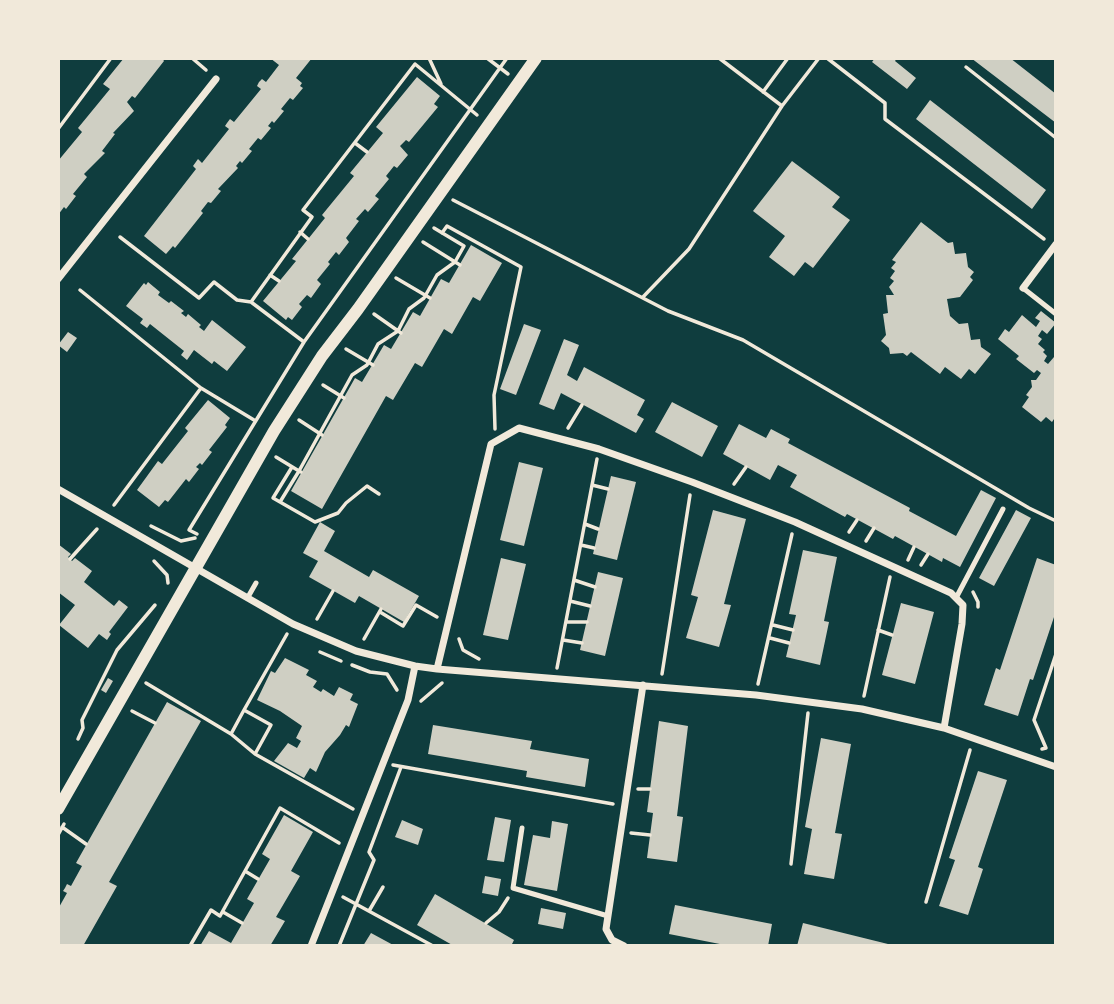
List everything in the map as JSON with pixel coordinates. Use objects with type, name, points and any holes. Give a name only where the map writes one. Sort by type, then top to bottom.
[{"type":"street","points":[[60,800],[274,431],[322,356],[536,58]]},
{"type":"street","points":[[58,279],[216,79]]},
{"type":"street","points":[[1023,288],[1055,245]]},
{"type":"street","points":[[437,669],[491,444],[519,428],[599,449],[692,482],[795,522],[951,593],[963,605],[944,728]]},
{"type":"street","points":[[58,489],[293,624],[356,651],[437,669],[756,695],[862,709],[944,728],[1056,767]]},
{"type":"street","points":[[311,946],[408,700],[415,666]]},
{"type":"street","points":[[624,946],[612,940],[606,929],[643,685]]},
{"type":"lane","points":[[1023,288],[1056,314]]},
{"type":"lane","points":[[956,598],[1003,509]]},
{"type":"lane","points":[[248,597],[256,583]]},
{"type":"lane","points":[[522,828],[513,888],[608,916]]},
{"type":"path","points":[[58,129],[111,58]]},
{"type":"path","points":[[192,58],[216,79]]},
{"type":"path","points":[[251,302],[312,216],[303,209],[415,64],[416,58]]},
{"type":"path","points":[[429,58],[442,86]]},
{"type":"path","points":[[487,58],[519,81]]},
{"type":"path","points":[[210,540],[189,530],[255,420],[304,342],[507,58]]},
{"type":"path","points":[[719,58],[782,107]]},
{"type":"path","points":[[763,92],[788,58]]},
{"type":"path","points":[[643,297],[689,249],[782,107],[819,58]]},
{"type":"path","points":[[827,58],[885,103],[885,119],[1055,245]]},
{"type":"path","points":[[415,64],[488,124]]},
{"type":"path","points":[[966,66],[1056,138]]},
{"type":"path","points":[[355,143],[367,152]]},
{"type":"path","points":[[440,191],[452,200],[668,311],[743,340],[1056,521]]},
{"type":"path","points":[[442,233],[447,226],[522,267],[494,395],[495,441]]},
{"type":"path","points":[[280,502],[300,472],[352,375],[371,363],[378,344],[399,332],[409,309],[428,297],[437,275],[458,263],[464,246],[432,227]]},
{"type":"path","points":[[300,232],[308,239]]},
{"type":"path","points":[[120,237],[199,298],[214,282],[237,300],[251,302],[322,356]]},
{"type":"path","points":[[422,242],[458,263]]},
{"type":"path","points":[[270,275],[279,281]]},
{"type":"path","points":[[396,278],[428,297]]},
{"type":"path","points":[[80,290],[201,388],[274,431]]},
{"type":"path","points":[[372,312],[399,332]]},
{"type":"path","points":[[346,349],[371,363]]},
{"type":"path","points":[[323,385],[342,397]]},
{"type":"path","points":[[114,505],[201,388]]},
{"type":"path","points":[[567,430],[582,405]]},
{"type":"path","points":[[299,421],[321,434]]},
{"type":"path","points":[[555,677],[599,449]]},
{"type":"path","points":[[276,457],[300,472]]},
{"type":"path","points":[[292,467],[273,498],[315,522],[338,513],[367,486],[379,494]]},
{"type":"path","points":[[732,486],[746,467]]},
{"type":"path","points":[[660,686],[692,482]]},
{"type":"path","points":[[592,485],[608,489]]},
{"type":"path","points":[[848,534],[858,520]]},
{"type":"path","points":[[758,685],[795,522]]},
{"type":"path","points":[[584,524],[598,529]]},
{"type":"path","points":[[866,541],[874,528]]},
{"type":"path","points":[[70,559],[97,529]]},
{"type":"path","points":[[581,545],[594,548]]},
{"type":"path","points":[[922,565],[928,554]]},
{"type":"path","points":[[909,560],[930,569]]},
{"type":"path","points":[[862,709],[892,564]]},
{"type":"path","points":[[574,580],[595,587]]},
{"type":"path","points":[[963,586],[972,590],[978,602],[977,613]]},
{"type":"path","points":[[317,619],[333,591]]},
{"type":"path","points":[[570,601],[590,607]]},
{"type":"path","points":[[363,639],[381,611],[404,626],[416,606],[449,622]]},
{"type":"path","points":[[566,622],[587,622]]},
{"type":"path","points":[[231,734],[293,624]]},
{"type":"path","points":[[77,741],[83,728],[82,720],[117,650],[139,625]]},
{"type":"path","points":[[773,625],[793,631]]},
{"type":"path","points":[[277,630],[297,640]]},
{"type":"path","points":[[878,630],[892,635]]},
{"type":"path","points":[[458,637],[463,650],[478,659],[491,660]]},
{"type":"path","points":[[769,638],[789,643]]},
{"type":"path","points":[[562,640],[582,643]]},
{"type":"path","points":[[318,651],[370,672],[387,674],[397,688],[396,698]]},
{"type":"path","points":[[1046,748],[1034,720],[1056,654]]},
{"type":"path","points":[[134,676],[231,734],[255,754],[354,809],[350,820]]},
{"type":"path","points":[[131,710],[155,723]]},
{"type":"path","points":[[244,710],[271,725],[255,754]]},
{"type":"path","points":[[791,864],[808,715]]},
{"type":"path","points":[[926,902],[973,738]]},
{"type":"path","points":[[1033,744],[1046,748]]},
{"type":"path","points":[[1027,755],[1046,748]]},
{"type":"path","points":[[384,764],[626,806]]},
{"type":"path","points":[[339,946],[374,860],[369,852],[402,767]]},
{"type":"path","points":[[635,789],[650,789]]},
{"type":"path","points":[[190,946],[211,910],[220,916],[279,808],[341,844],[343,837]]},
{"type":"path","points":[[62,827],[86,844]]},
{"type":"path","points":[[629,833],[650,835]]},
{"type":"path","points":[[245,871],[258,879]]},
{"type":"path","points":[[369,911],[383,887]]},
{"type":"path","points":[[333,892],[433,946]]},
{"type":"path","points":[[486,923],[499,912],[508,898]]},
{"type":"path","points":[[222,911],[242,923]]},
{"type":"building","points":[[124,58],[162,58],[164,61],[135,98],[132,96],[127,102],[134,111],[113,133],[115,134],[102,151],[105,153],[84,174],[87,177],[73,194],[76,196],[58,215],[58,161],[82,132],[78,128],[110,89],[103,84]]},
{"type":"building","points":[[270,58],[312,58],[296,78],[303,88],[293,100],[290,98],[281,109],[284,111],[268,126],[271,128],[261,140],[258,138],[249,149],[252,151],[242,163],[240,161],[236,166],[238,168],[218,189],[221,191],[211,203],[208,202],[201,211],[203,213],[175,248],[173,246],[166,254],[144,236],[196,169],[193,166],[198,159],[202,163],[229,129],[225,126],[230,119],[234,122],[261,89],[257,86],[259,82],[262,79],[266,82],[279,65]]},
{"type":"building","points":[[875,58],[897,58],[895,61],[916,78],[907,89],[872,62]]},
{"type":"building","points":[[971,58],[1010,58],[1056,94],[1056,123]]},
{"type":"building","points":[[417,77],[440,96],[434,104],[438,107],[409,142],[406,140],[400,146],[408,155],[386,176],[389,179],[375,196],[379,199],[368,212],[365,209],[356,219],[359,221],[346,238],[349,242],[339,255],[336,252],[328,262],[330,264],[317,280],[321,284],[311,298],[307,295],[299,304],[302,307],[292,320],[288,317],[286,320],[263,301],[296,261],[292,259],[325,218],[322,215],[354,176],[350,173],[383,133],[376,127]]},
{"type":"building","points":[[930,100],[1046,190],[1032,209],[916,119]]},
{"type":"building","points":[[792,161],[840,197],[832,207],[850,220],[813,268],[805,262],[794,276],[769,257],[785,236],[753,211]]},
{"type":"building","points":[[921,222],[948,243],[953,242],[955,254],[966,253],[968,267],[974,272],[970,277],[973,280],[960,297],[947,299],[950,316],[959,324],[968,323],[971,340],[980,339],[981,347],[991,354],[975,374],[969,369],[961,379],[945,367],[940,374],[911,352],[907,356],[903,353],[890,354],[889,348],[881,341],[886,335],[883,314],[888,313],[886,295],[894,295],[889,287],[894,281],[890,278],[895,271],[891,268],[896,262],[892,260]]},
{"type":"building","points":[[471,245],[502,263],[480,301],[473,297],[452,334],[444,329],[422,367],[415,363],[393,400],[386,396],[322,509],[291,491],[355,378],[362,382],[384,345],[391,349],[413,312],[420,316],[441,279],[449,283]]},
{"type":"building","points":[[148,282],[160,292],[158,295],[184,311],[181,313],[186,317],[188,314],[204,331],[212,320],[246,347],[227,371],[214,361],[212,364],[194,350],[187,360],[181,355],[184,351],[150,324],[147,328],[140,323],[143,319],[126,306],[144,283],[146,285]]},
{"type":"building","points":[[1041,311],[1056,323],[1047,334],[1042,330],[1038,336],[1042,339],[1038,344],[1047,356],[1044,361],[1048,364],[1056,358],[1056,416],[1052,422],[1046,417],[1041,422],[1022,407],[1029,397],[1026,395],[1032,387],[1031,380],[1036,380],[1041,373],[1037,370],[1034,373],[1016,359],[1019,356],[998,339],[1005,329],[1009,332],[1022,315],[1036,327],[1040,321],[1035,318]]},
{"type":"building","points":[[524,324],[541,330],[516,395],[500,389]]},
{"type":"building","points":[[68,332],[77,338],[67,352],[58,345]]},
{"type":"building","points":[[564,339],[579,345],[567,375],[577,381],[584,367],[645,400],[637,415],[644,419],[636,433],[561,393],[554,410],[539,404]]},
{"type":"building","points":[[208,400],[230,418],[225,425],[227,427],[209,450],[212,452],[202,465],[200,463],[196,467],[199,469],[189,482],[186,479],[168,502],[165,500],[159,507],[137,490],[158,461],[162,464],[188,431],[185,428]]},
{"type":"building","points":[[672,402],[718,426],[702,457],[655,432]]},
{"type":"building","points":[[739,424],[766,438],[771,429],[790,439],[788,443],[910,508],[909,511],[956,536],[981,490],[996,498],[960,567],[943,558],[942,562],[895,536],[893,539],[847,514],[845,517],[790,487],[797,475],[778,465],[770,480],[723,454]]},
{"type":"building","points":[[519,462],[543,468],[524,546],[500,540]]},
{"type":"building","points":[[611,476],[636,482],[617,560],[593,554]]},
{"type":"building","points":[[713,510],[746,519],[724,604],[731,605],[719,647],[686,638],[698,597],[691,595]]},
{"type":"building","points":[[1016,510],[1031,518],[994,586],[979,578]]},
{"type":"building","points":[[320,522],[335,531],[324,551],[369,577],[373,570],[419,596],[404,622],[359,596],[355,603],[309,577],[318,561],[303,553]]},
{"type":"building","points":[[58,544],[71,554],[68,557],[72,561],[75,558],[92,571],[84,582],[114,606],[119,600],[128,607],[109,632],[111,634],[107,640],[99,634],[88,648],[59,625],[75,605],[58,592]]},
{"type":"building","points":[[803,550],[837,557],[824,621],[829,622],[820,665],[786,657],[796,615],[789,614]]},
{"type":"building","points":[[501,558],[526,564],[508,640],[483,635]]},
{"type":"building","points":[[1037,558],[1056,565],[1056,611],[1018,716],[984,705],[996,668],[1000,670]]},
{"type":"building","points":[[598,572],[623,578],[605,656],[580,650]]},
{"type":"building","points":[[901,603],[934,612],[915,684],[882,675]]},
{"type":"building","points":[[285,658],[309,670],[306,675],[317,681],[313,687],[321,692],[323,689],[334,696],[339,687],[353,694],[350,700],[358,704],[349,727],[346,725],[325,752],[316,772],[310,768],[304,778],[274,761],[288,743],[297,748],[301,741],[296,738],[302,726],[257,700],[271,671],[275,673]]},
{"type":"building","points":[[108,678],[113,681],[106,693],[101,690]]},
{"type":"building","points":[[167,702],[201,721],[109,882],[117,886],[83,946],[58,946],[58,909],[67,893],[63,891],[67,884],[71,886],[82,866],[76,863]]},
{"type":"building","points":[[659,721],[688,726],[677,816],[683,817],[677,862],[647,858],[653,813],[647,812]]},
{"type":"building","points":[[433,725],[532,741],[530,749],[589,759],[585,787],[526,777],[527,771],[428,754]]},
{"type":"building","points":[[821,738],[851,744],[835,833],[842,834],[834,879],[804,874],[812,829],[805,827]]},
{"type":"building","points":[[978,771],[1007,780],[978,867],[983,869],[968,915],[939,906],[955,860],[949,858]]},
{"type":"building","points":[[284,815],[313,832],[291,871],[300,876],[276,917],[285,921],[270,946],[200,946],[209,931],[231,943],[254,903],[247,899],[270,859],[262,854]]},
{"type":"building","points":[[495,817],[511,820],[504,862],[487,860]]},
{"type":"building","points":[[402,820],[423,829],[418,845],[395,837]]},
{"type":"building","points":[[552,821],[568,824],[557,891],[524,885],[533,835],[550,838]]},
{"type":"building","points":[[485,876],[501,879],[498,896],[482,893]]},
{"type":"building","points":[[435,894],[514,940],[511,946],[454,946],[417,925]]},
{"type":"building","points":[[675,905],[772,924],[768,946],[730,946],[669,934]]},
{"type":"building","points":[[541,908],[566,913],[563,929],[538,924]]},
{"type":"building","points":[[803,923],[892,945],[892,946],[797,946]]},
{"type":"building","points":[[371,933],[395,946],[363,946]]}]
